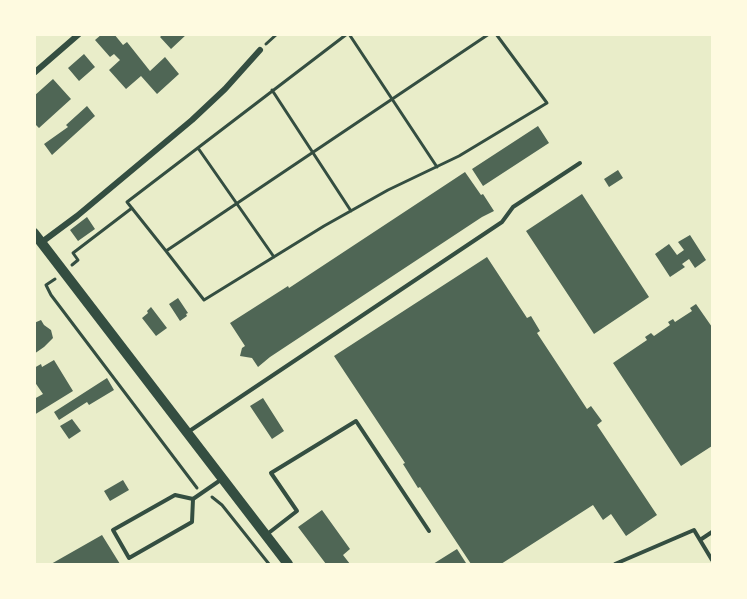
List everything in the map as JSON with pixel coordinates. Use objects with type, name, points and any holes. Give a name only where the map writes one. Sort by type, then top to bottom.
[{"type":"main road","points":[[34,233],[288,564]]},
{"type":"street","points":[[34,73],[79,34]]},
{"type":"street","points":[[42,242],[77,216],[192,120],[225,89],[260,50]]},
{"type":"lane","points":[[187,433],[502,222],[513,207],[580,163]]},
{"type":"lane","points":[[266,535],[297,511],[271,473],[356,421],[429,531]]},
{"type":"lane","points":[[193,499],[192,522],[129,558],[113,530],[175,495],[193,499],[222,478]]},
{"type":"lane","points":[[615,564],[694,530],[712,560]]},
{"type":"lane","points":[[700,540],[712,532]]},
{"type":"path","points":[[437,167],[348,34],[127,202],[204,300],[351,211],[388,190],[437,167],[502,132],[547,103],[496,34]]},
{"type":"path","points":[[166,251],[489,34]]},
{"type":"path","points":[[272,90],[351,211]]},
{"type":"path","points":[[198,148],[274,257]]},
{"type":"path","points":[[132,208],[73,253],[78,260],[46,285],[51,295],[201,494],[219,502],[269,564]]},
{"type":"building","points":[[102,34],[114,34],[123,45],[127,42],[150,71],[165,57],[179,74],[157,94],[141,76],[126,89],[109,70],[120,60],[114,54],[110,57],[95,40]]},
{"type":"building","points":[[163,34],[187,34],[171,49],[160,37]]},
{"type":"building","points":[[84,54],[95,67],[79,81],[68,68]]},
{"type":"building","points":[[53,79],[71,99],[39,128],[34,123],[34,96]]},
{"type":"building","points":[[87,106],[95,116],[52,155],[44,144],[68,127],[66,125]]},
{"type":"building","points":[[538,126],[549,143],[483,186],[472,169]]},
{"type":"building","points":[[618,170],[623,178],[609,187],[604,179]]},
{"type":"building","points":[[465,172],[494,211],[258,367],[252,358],[240,356],[245,346],[230,323],[288,286],[289,288]]},
{"type":"building","points":[[582,194],[649,297],[594,334],[526,231]]},
{"type":"building","points":[[87,217],[95,229],[78,241],[70,230]]},
{"type":"building","points":[[690,235],[706,260],[695,268],[689,259],[682,264],[685,267],[670,277],[655,254],[669,244],[677,255],[684,250],[678,242]]},
{"type":"building","points":[[487,257],[527,318],[531,316],[540,331],[537,333],[587,409],[591,406],[602,421],[597,425],[657,515],[626,536],[611,514],[603,520],[593,505],[501,564],[471,564],[420,487],[418,488],[403,464],[405,463],[334,356]]},
{"type":"building","points":[[178,298],[188,313],[180,321],[169,304]]},
{"type":"building","points":[[696,304],[712,327],[712,446],[681,466],[613,363],[647,340],[645,337],[651,333],[654,336],[670,325],[668,322],[673,319],[675,322],[692,311],[690,308]]},
{"type":"building","points":[[151,307],[167,328],[156,336],[142,318]]},
{"type":"building","points":[[41,320],[51,330],[53,338],[34,354],[34,323]]},
{"type":"building","points":[[54,360],[73,391],[34,415],[34,399],[43,394],[34,381],[34,368],[41,364],[42,367]]},
{"type":"building","points":[[107,378],[114,390],[89,405],[87,402],[59,420],[54,412]]},
{"type":"building","points":[[263,398],[284,431],[272,439],[250,406]]},
{"type":"building","points":[[72,419],[81,431],[69,439],[60,426]]},
{"type":"building","points":[[123,480],[129,490],[110,501],[104,491]]},
{"type":"building","points":[[322,510],[350,549],[343,555],[350,564],[326,564],[298,527]]},
{"type":"building","points":[[102,535],[120,564],[51,564]]},
{"type":"building","points":[[457,549],[466,563],[433,564]]}]
